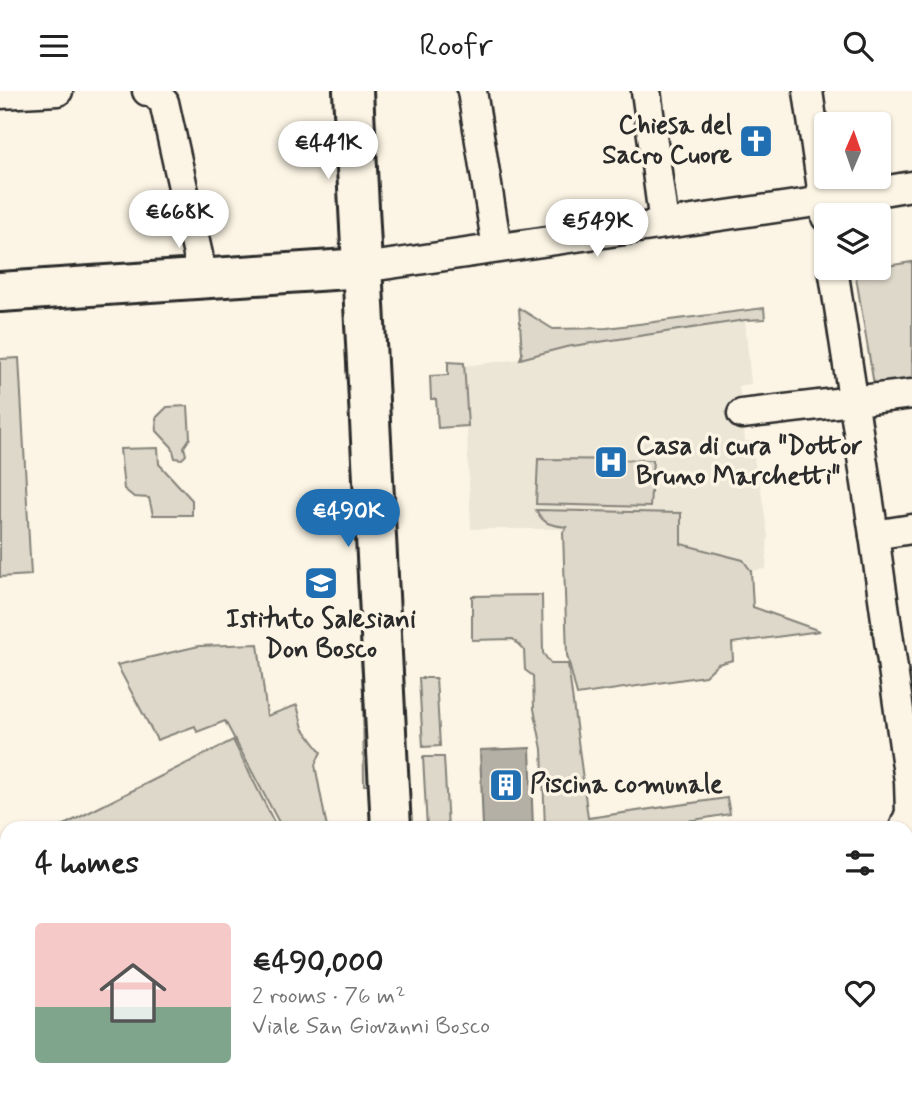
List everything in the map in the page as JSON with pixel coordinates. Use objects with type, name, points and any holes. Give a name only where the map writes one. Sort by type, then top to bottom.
[{"type":"main road","points":[[353,91],[391,821]]},
{"type":"main road","points":[[0,292],[363,268]]},
{"type":"street","points":[[0,94],[58,91]]},
{"type":"street","points":[[148,91],[164,102],[198,255],[198,279]]},
{"type":"street","points":[[471,91],[497,248]]},
{"type":"street","points":[[646,91],[664,224]]},
{"type":"street","points":[[808,91],[824,203]]},
{"type":"street","points":[[853,203],[912,186]]},
{"type":"street","points":[[363,268],[664,224],[814,212]]},
{"type":"street","points":[[835,280],[909,782],[911,813],[907,821]]},
{"type":"street","points":[[742,414],[912,394]]},
{"type":"street","points":[[874,535],[912,529]]},
{"type":"shaded area","points":[[912,262],[912,379],[874,385],[856,280],[891,280],[891,265]]},
{"type":"shaded area","points":[[519,308],[553,329],[607,328],[764,308],[765,319],[566,347],[520,359]]},
{"type":"shaded area","name":"Casa di cura \"Dottor Bruno Marchetti\"","points":[[745,320],[751,384],[739,386],[745,441],[750,441],[768,536],[766,569],[751,571],[743,560],[680,544],[558,529],[471,529],[464,366],[520,359],[566,347]]},
{"type":"shaded area","points":[[19,358],[31,575],[0,577],[0,359]]},
{"type":"shaded area","points":[[448,362],[464,363],[468,426],[438,428],[436,399],[431,399],[430,376],[448,375]]},
{"type":"shaded area","points":[[188,406],[190,438],[184,447],[186,455],[182,459],[175,458],[172,447],[157,431],[156,418],[167,407]]},
{"type":"shaded area","points":[[158,448],[159,464],[192,500],[192,515],[153,515],[149,498],[134,497],[124,489],[120,449]]},
{"type":"shaded area","points":[[538,459],[653,460],[650,507],[536,504]]},
{"type":"shaded area","points":[[352,462],[358,462],[368,675],[362,674]]},
{"type":"shaded area","points":[[536,510],[681,513],[681,544],[743,560],[751,571],[753,607],[820,631],[732,643],[733,660],[718,664],[705,676],[577,695],[567,655],[563,532],[567,527],[548,523]]},
{"type":"shaded area","points":[[542,595],[543,653],[551,664],[568,664],[588,818],[727,798],[730,814],[688,821],[545,821],[542,749],[534,709],[533,676],[525,670],[524,650],[513,639],[472,640],[472,596]]},
{"type":"shaded area","points":[[258,644],[267,716],[297,705],[303,728],[321,752],[315,765],[326,821],[278,821],[225,721],[197,732],[195,726],[157,740],[117,665],[199,646]]},
{"type":"shaded area","points":[[419,678],[436,678],[440,746],[423,747]]},
{"type":"shaded area","points":[[369,690],[371,785],[364,785],[363,691]]},
{"type":"shaded area","points":[[233,740],[274,821],[72,821]]},
{"type":"shaded area","name":"Piscina comunale","points":[[530,748],[533,821],[483,821],[480,750]]},
{"type":"shaded area","points":[[423,757],[444,757],[448,821],[427,821]]},
{"type":"place","name":"Chiesa del Sacro Cuore","points":[[756,141]]},
{"type":"place","name":"Casa di cura \"Dottor Bruno Marchetti\"","points":[[611,462]]},
{"type":"place","name":"Istituto Salesiani Don Bosco","points":[[321,583]]},
{"type":"place","name":"Piscina comunale","points":[[506,785]]}]
